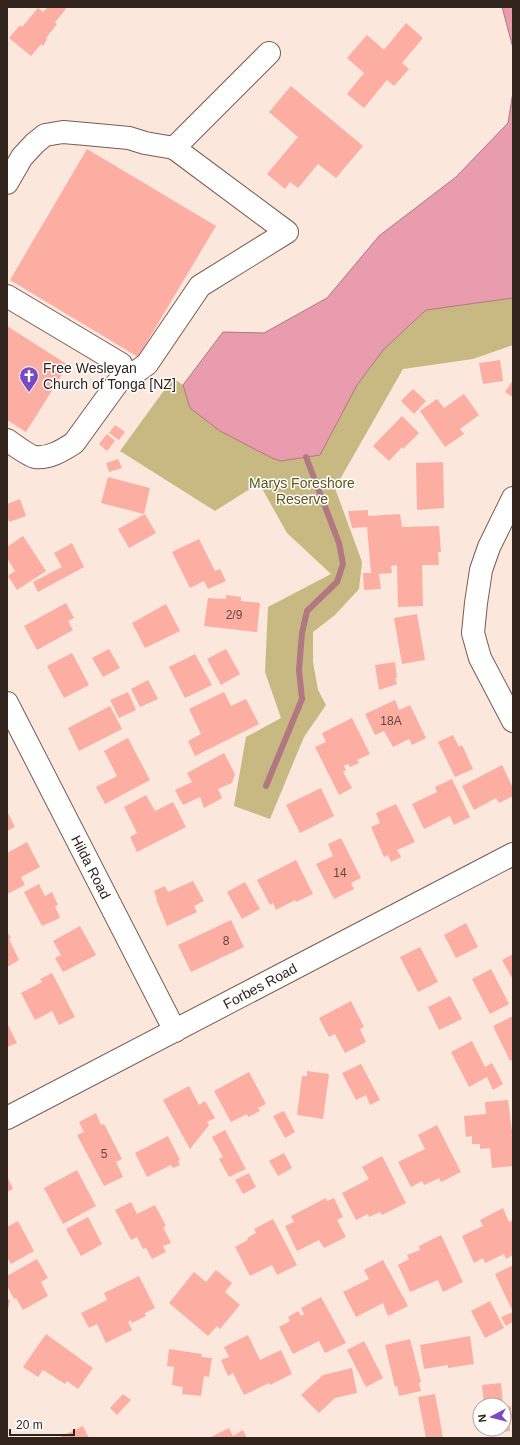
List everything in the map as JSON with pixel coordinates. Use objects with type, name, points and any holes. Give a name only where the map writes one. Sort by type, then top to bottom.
[{"type":"street","points":[[174,148],[269,53]]},
{"type":"street","points":[[7,183],[22,157],[45,135],[63,132],[129,138],[145,143],[174,148],[287,232],[200,286],[147,364],[136,372],[124,374],[74,443],[54,454],[34,457],[7,440]]},
{"type":"street","points":[[7,296],[121,364],[124,374]]},
{"type":"street","points":[[513,498],[489,547],[481,570],[473,633],[480,658],[513,720]]},
{"type":"street","name":"Hilda Road","points":[[7,703],[175,1031]]},
{"type":"street","name":"Forbes Road","points":[[7,1118],[513,854]]},
{"type":"green space","name":"Marys Foreshore Reserve","points":[[513,92],[513,345],[473,359],[403,369],[335,488],[362,562],[359,589],[335,615],[313,632],[313,662],[318,690],[326,705],[304,737],[270,819],[234,806],[246,737],[281,718],[265,672],[268,607],[331,574],[287,533],[259,483],[215,511],[120,451],[173,378],[183,385],[223,332],[264,333],[327,298],[379,236],[456,177],[508,123]]},
{"type":"shaded area","points":[[502,7],[513,7],[513,48]]},
{"type":"shaded area","points":[[513,92],[513,298],[426,310],[384,349],[357,385],[320,455],[281,461],[272,458],[220,431],[190,408],[183,385],[223,332],[264,333],[327,298],[379,236],[456,177],[508,123]]},
{"type":"building","points":[[48,7],[63,7],[66,9],[55,22],[57,24],[46,38],[47,39],[43,46],[41,44],[31,56],[9,38],[20,25],[22,27],[38,8],[43,12]]},
{"type":"building","points":[[406,23],[423,38],[402,63],[409,69],[394,86],[387,80],[364,108],[347,94],[364,73],[347,58],[367,35],[384,50]]},
{"type":"building","points":[[291,86],[363,146],[336,178],[318,164],[298,188],[290,182],[285,189],[267,174],[298,137],[269,112]]},
{"type":"building","points":[[87,149],[216,226],[138,357],[10,280]]},
{"type":"building","name":"Free Wesleyan Church of Tonga [NZ]","points":[[7,326],[68,365],[26,432],[7,420]]},
{"type":"building","points":[[500,360],[503,381],[483,384],[479,363]]},
{"type":"building","points":[[513,380],[513,397],[505,392]]},
{"type":"building","points":[[413,389],[426,401],[414,414],[401,401]]},
{"type":"building","points":[[464,394],[479,415],[460,429],[464,434],[445,447],[420,411],[437,399],[444,408]]},
{"type":"building","points":[[402,416],[419,433],[403,449],[402,447],[389,461],[373,446]]},
{"type":"building","points":[[115,425],[125,432],[119,440],[109,433]]},
{"type":"building","points":[[107,434],[115,441],[107,451],[99,444]]},
{"type":"building","points":[[118,459],[122,468],[109,472],[106,463]]},
{"type":"building","points":[[443,462],[444,508],[417,510],[416,463]]},
{"type":"building","points":[[108,477],[150,488],[144,514],[101,503]]},
{"type":"building","points":[[20,499],[26,516],[9,522],[7,515],[7,504]]},
{"type":"building","points":[[368,510],[368,516],[400,514],[402,527],[439,526],[441,552],[438,552],[439,565],[422,565],[423,606],[398,607],[397,565],[391,566],[392,573],[379,574],[381,589],[364,590],[363,573],[371,573],[367,527],[352,528],[348,511]]},
{"type":"building","points":[[145,514],[156,533],[129,548],[118,529]]},
{"type":"building","points":[[23,536],[46,571],[17,590],[8,576],[15,571],[7,558],[7,547]]},
{"type":"building","points":[[199,539],[215,571],[220,569],[226,581],[208,589],[204,581],[190,588],[172,552]]},
{"type":"building","points":[[72,543],[84,567],[38,592],[33,582],[62,567],[54,553]]},
{"type":"building","points":[[226,595],[241,597],[241,601],[260,603],[257,632],[204,626],[208,598],[226,599]]},
{"type":"building","points":[[66,603],[74,618],[68,621],[73,630],[37,650],[24,626]]},
{"type":"building","points":[[166,604],[180,631],[145,648],[132,623]]},
{"type":"building","points":[[417,614],[425,660],[402,664],[394,618]]},
{"type":"building","points":[[109,649],[120,668],[103,677],[92,658]]},
{"type":"building","points":[[226,649],[240,674],[221,685],[207,659]]},
{"type":"building","points":[[72,653],[89,685],[64,698],[47,666]]},
{"type":"building","points":[[195,654],[212,685],[185,698],[169,667]]},
{"type":"building","points":[[395,662],[397,678],[395,678],[397,684],[379,690],[375,665]]},
{"type":"building","points":[[148,680],[158,699],[140,707],[131,689]]},
{"type":"building","points":[[128,692],[136,710],[119,718],[110,700]]},
{"type":"building","points":[[224,692],[231,706],[246,699],[259,724],[195,756],[188,741],[201,734],[189,709]]},
{"type":"building","points":[[395,700],[399,710],[410,705],[426,738],[412,745],[409,739],[393,747],[384,731],[375,735],[365,714]]},
{"type":"building","points":[[110,706],[122,729],[79,751],[68,728]]},
{"type":"building","points":[[352,718],[370,754],[357,760],[359,763],[350,767],[348,764],[344,766],[346,770],[343,772],[352,788],[339,795],[315,747],[326,742],[322,733]]},
{"type":"building","points":[[453,735],[459,747],[462,745],[473,769],[455,777],[438,742]]},
{"type":"building","points":[[128,738],[150,780],[105,804],[96,787],[117,776],[104,751]]},
{"type":"building","points":[[224,753],[235,774],[232,783],[218,789],[222,798],[204,808],[200,797],[183,805],[175,790],[192,782],[187,773]]},
{"type":"building","points":[[502,765],[513,788],[513,796],[499,803],[496,798],[474,810],[462,786]]},
{"type":"building","points":[[452,779],[470,817],[454,825],[450,816],[424,829],[412,804],[437,792],[435,787]]},
{"type":"building","points":[[321,788],[334,816],[300,833],[286,805]]},
{"type":"building","points":[[146,795],[155,811],[173,802],[186,827],[137,852],[130,837],[137,833],[124,807]]},
{"type":"building","points":[[396,804],[415,842],[397,850],[401,857],[391,862],[388,855],[384,857],[371,827],[380,823],[376,813]]},
{"type":"building","points":[[7,811],[15,827],[7,831]]},
{"type":"building","points":[[341,838],[361,878],[351,883],[354,889],[334,899],[316,864],[333,856],[328,844]]},
{"type":"building","points":[[27,842],[40,867],[21,877],[25,885],[7,894],[7,853]]},
{"type":"building","points":[[296,860],[313,894],[296,902],[295,900],[276,910],[273,903],[270,905],[257,880]]},
{"type":"building","points":[[193,881],[204,901],[194,906],[197,912],[167,926],[154,891],[165,886],[168,892]]},
{"type":"building","points":[[245,882],[260,909],[242,919],[227,892]]},
{"type":"building","points":[[39,884],[45,896],[52,892],[58,905],[55,906],[60,918],[42,926],[24,892]]},
{"type":"building","points":[[231,920],[244,947],[191,972],[178,945]]},
{"type":"building","points":[[466,923],[478,947],[456,958],[444,935]]},
{"type":"building","points":[[80,926],[96,955],[63,972],[55,958],[61,955],[53,941]]},
{"type":"building","points":[[7,931],[11,938],[9,939],[19,960],[7,967]]},
{"type":"building","points":[[420,947],[438,982],[418,992],[400,957]]},
{"type":"building","points":[[513,954],[513,980],[502,960]]},
{"type":"building","points":[[491,969],[509,1004],[490,1014],[472,979]]},
{"type":"building","points":[[52,973],[75,1017],[59,1025],[52,1011],[35,1020],[21,993],[42,982],[40,979]]},
{"type":"building","points":[[450,996],[462,1019],[439,1030],[428,1007]]},
{"type":"building","points":[[351,1001],[364,1027],[360,1029],[366,1042],[345,1053],[335,1034],[329,1037],[319,1018]]},
{"type":"building","points":[[513,1016],[513,1059],[510,1061],[493,1026]]},
{"type":"building","points":[[7,1023],[17,1043],[7,1047]]},
{"type":"building","points":[[472,1041],[485,1067],[492,1063],[503,1084],[493,1090],[487,1077],[469,1087],[451,1052]]},
{"type":"building","points":[[361,1064],[380,1100],[370,1105],[366,1095],[356,1100],[342,1073]]},
{"type":"building","points":[[307,1071],[329,1074],[323,1119],[297,1115],[302,1076],[307,1076]]},
{"type":"building","points":[[249,1072],[266,1104],[258,1108],[260,1111],[248,1117],[247,1114],[231,1122],[214,1091]]},
{"type":"building","points":[[189,1086],[199,1105],[205,1101],[215,1118],[207,1122],[209,1125],[190,1149],[163,1100]]},
{"type":"building","points":[[508,1100],[513,1139],[513,1166],[492,1168],[490,1148],[480,1149],[480,1144],[472,1144],[472,1136],[466,1137],[464,1116],[486,1114],[485,1102]]},
{"type":"building","points":[[284,1111],[295,1132],[285,1138],[273,1116]]},
{"type":"building","points":[[96,1113],[101,1125],[104,1124],[122,1159],[116,1162],[123,1177],[104,1186],[77,1135],[84,1132],[79,1122]]},
{"type":"building","points":[[437,1125],[461,1172],[441,1182],[439,1178],[424,1185],[422,1181],[411,1187],[398,1162],[425,1149],[418,1135]]},
{"type":"building","points":[[225,1130],[246,1169],[229,1177],[219,1159],[223,1157],[212,1137]]},
{"type":"building","points":[[168,1136],[180,1160],[178,1161],[180,1165],[173,1168],[171,1165],[147,1177],[135,1153]]},
{"type":"building","points":[[284,1153],[292,1168],[278,1176],[269,1161]]},
{"type":"building","points":[[382,1156],[406,1203],[382,1215],[380,1212],[369,1217],[368,1214],[356,1220],[342,1193],[369,1179],[362,1167]]},
{"type":"building","points":[[77,1170],[96,1206],[63,1224],[44,1188]]},
{"type":"building","points":[[249,1173],[256,1187],[243,1194],[235,1180]]},
{"type":"building","points":[[7,1176],[13,1189],[7,1192]]},
{"type":"building","points":[[326,1198],[327,1201],[334,1198],[343,1217],[337,1220],[346,1237],[324,1248],[319,1240],[297,1251],[285,1226],[294,1222],[291,1216]]},
{"type":"building","points":[[131,1202],[137,1214],[155,1205],[166,1226],[163,1227],[171,1243],[163,1246],[166,1252],[152,1259],[146,1248],[143,1249],[137,1237],[131,1240],[115,1210]]},
{"type":"building","points":[[503,1208],[509,1222],[513,1220],[513,1255],[506,1259],[504,1254],[485,1263],[483,1258],[474,1263],[462,1236],[483,1226],[480,1220]]},
{"type":"building","points":[[88,1217],[102,1244],[81,1256],[66,1229]]},
{"type":"building","points":[[273,1219],[297,1265],[277,1275],[272,1265],[250,1276],[235,1247],[248,1240],[247,1238],[256,1233],[254,1229]]},
{"type":"building","points":[[18,1221],[34,1251],[11,1264],[7,1257],[7,1227]]},
{"type":"building","points":[[441,1235],[463,1282],[443,1292],[438,1280],[410,1292],[398,1265],[409,1259],[407,1255],[420,1250],[419,1246]]},
{"type":"building","points":[[37,1259],[48,1278],[41,1282],[48,1296],[23,1310],[16,1298],[14,1299],[7,1286],[7,1276]]},
{"type":"building","points":[[383,1260],[408,1306],[388,1316],[383,1303],[356,1317],[343,1292],[369,1279],[364,1270]]},
{"type":"building","points":[[513,1265],[513,1312],[495,1274]]},
{"type":"building","points":[[216,1270],[232,1283],[225,1292],[240,1305],[220,1329],[217,1326],[208,1336],[169,1303],[194,1272],[206,1282]]},
{"type":"building","points":[[139,1276],[155,1308],[145,1313],[146,1316],[132,1323],[131,1320],[128,1322],[132,1330],[106,1343],[97,1324],[89,1328],[81,1313],[107,1300],[104,1293]]},
{"type":"building","points":[[321,1297],[346,1343],[325,1353],[319,1341],[293,1354],[279,1327],[290,1321],[288,1317],[298,1311],[301,1316],[304,1314],[301,1308]]},
{"type":"building","points":[[7,1299],[10,1300],[8,1310],[7,1310]]},
{"type":"building","points":[[490,1301],[504,1328],[485,1338],[471,1311]]},
{"type":"building","points":[[513,1312],[513,1322],[506,1326],[501,1317]]},
{"type":"building","points":[[46,1334],[93,1368],[78,1389],[67,1381],[65,1384],[43,1370],[38,1377],[23,1367]]},
{"type":"building","points":[[248,1335],[260,1360],[281,1350],[292,1374],[270,1385],[269,1383],[244,1395],[233,1373],[228,1376],[221,1360],[229,1357],[224,1347]]},
{"type":"building","points":[[470,1336],[474,1364],[448,1368],[448,1365],[424,1369],[420,1345]]},
{"type":"building","points":[[410,1339],[421,1382],[419,1383],[421,1391],[399,1396],[397,1386],[395,1387],[385,1345]]},
{"type":"building","points":[[364,1341],[383,1378],[366,1387],[347,1350]]},
{"type":"building","points":[[169,1349],[202,1354],[201,1357],[212,1358],[209,1377],[204,1376],[201,1396],[182,1394],[183,1387],[172,1385],[174,1367],[167,1366]]},
{"type":"building","points":[[352,1368],[357,1393],[335,1398],[319,1413],[301,1395],[323,1375]]},
{"type":"building","points":[[501,1383],[502,1397],[483,1397],[482,1385]]},
{"type":"building","points":[[123,1394],[131,1400],[117,1415],[110,1408]]},
{"type":"building","points":[[435,1394],[443,1438],[426,1438],[418,1397]]},
{"type":"building","points":[[83,1426],[89,1438],[58,1438]]},
{"type":"building","points":[[229,1428],[233,1436],[243,1430],[247,1438],[209,1438]]},
{"type":"waterway","points":[[266,786],[302,699],[299,670],[302,633],[307,611],[337,582],[343,564],[339,543],[306,457]]},
{"type":"place","name":"Free Wesleyan Church of Tonga [NZ]","points":[[29,393]]}]
